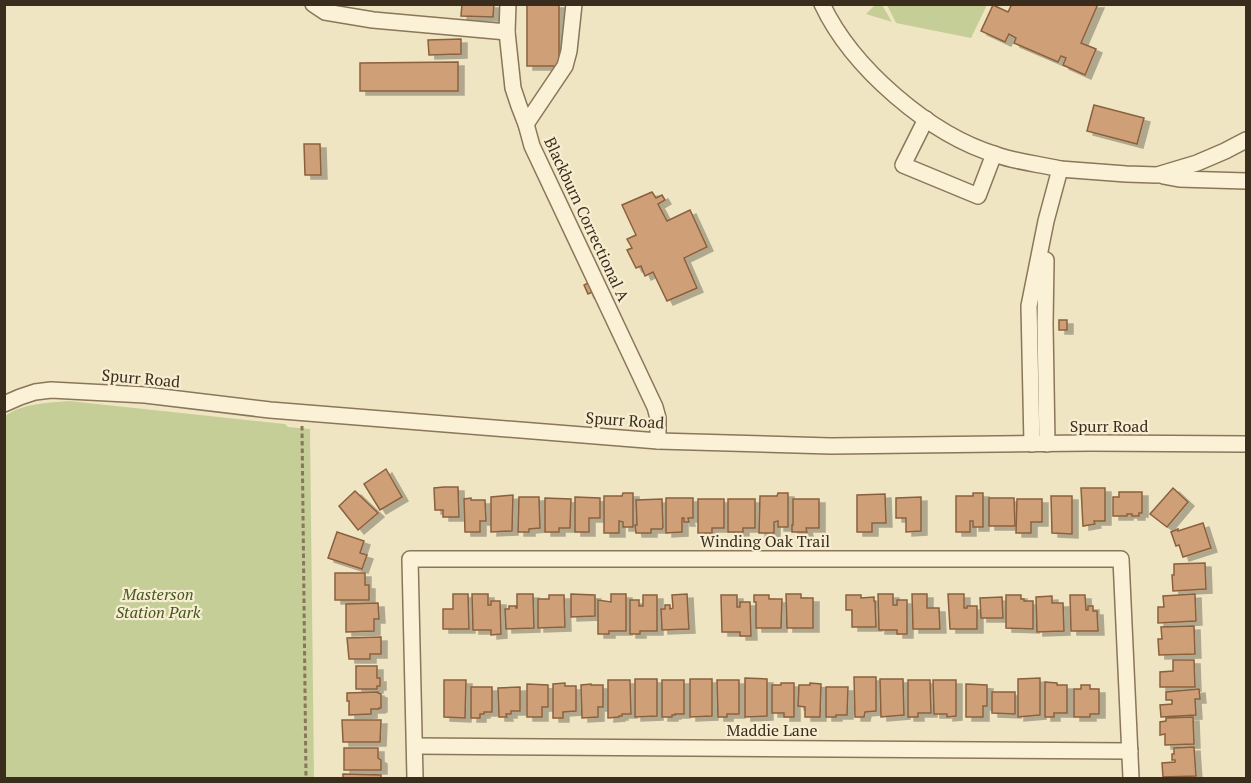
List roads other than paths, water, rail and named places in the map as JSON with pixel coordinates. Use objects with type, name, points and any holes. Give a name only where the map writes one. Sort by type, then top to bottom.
[{"type":"street","points":[[313,4],[325,12],[373,20],[507,32]]},
{"type":"street","name":"Blackburn Correctional A","points":[[507,4],[507,32],[513,88],[532,146],[655,407],[658,441]]},
{"type":"street","points":[[526,124],[565,66],[569,51],[574,4]]},
{"type":"street","points":[[822,4],[850,49],[874,76],[900,99],[926,119],[963,141],[994,154],[1060,169],[1156,175],[1179,179],[1246,181]]},
{"type":"street","points":[[926,119],[903,165],[978,196],[994,154]]},
{"type":"street","points":[[1156,175],[1197,163],[1246,140]]},
{"type":"street","points":[[1040,444],[1029,306],[1046,221],[1060,169]]},
{"type":"street","name":"Spurr Road","points":[[4,404],[35,392],[51,390],[145,395],[302,412],[658,441],[831,446],[1246,444]]},
{"type":"street","name":"Winding Oak Trail","points":[[415,778],[410,559],[1121,559],[1131,778]]},
{"type":"street","name":"Maddie Lane","points":[[415,746],[1130,751]]},
{"type":"park label","name":"Masterson Station Park","points":[[158,603]]}]
